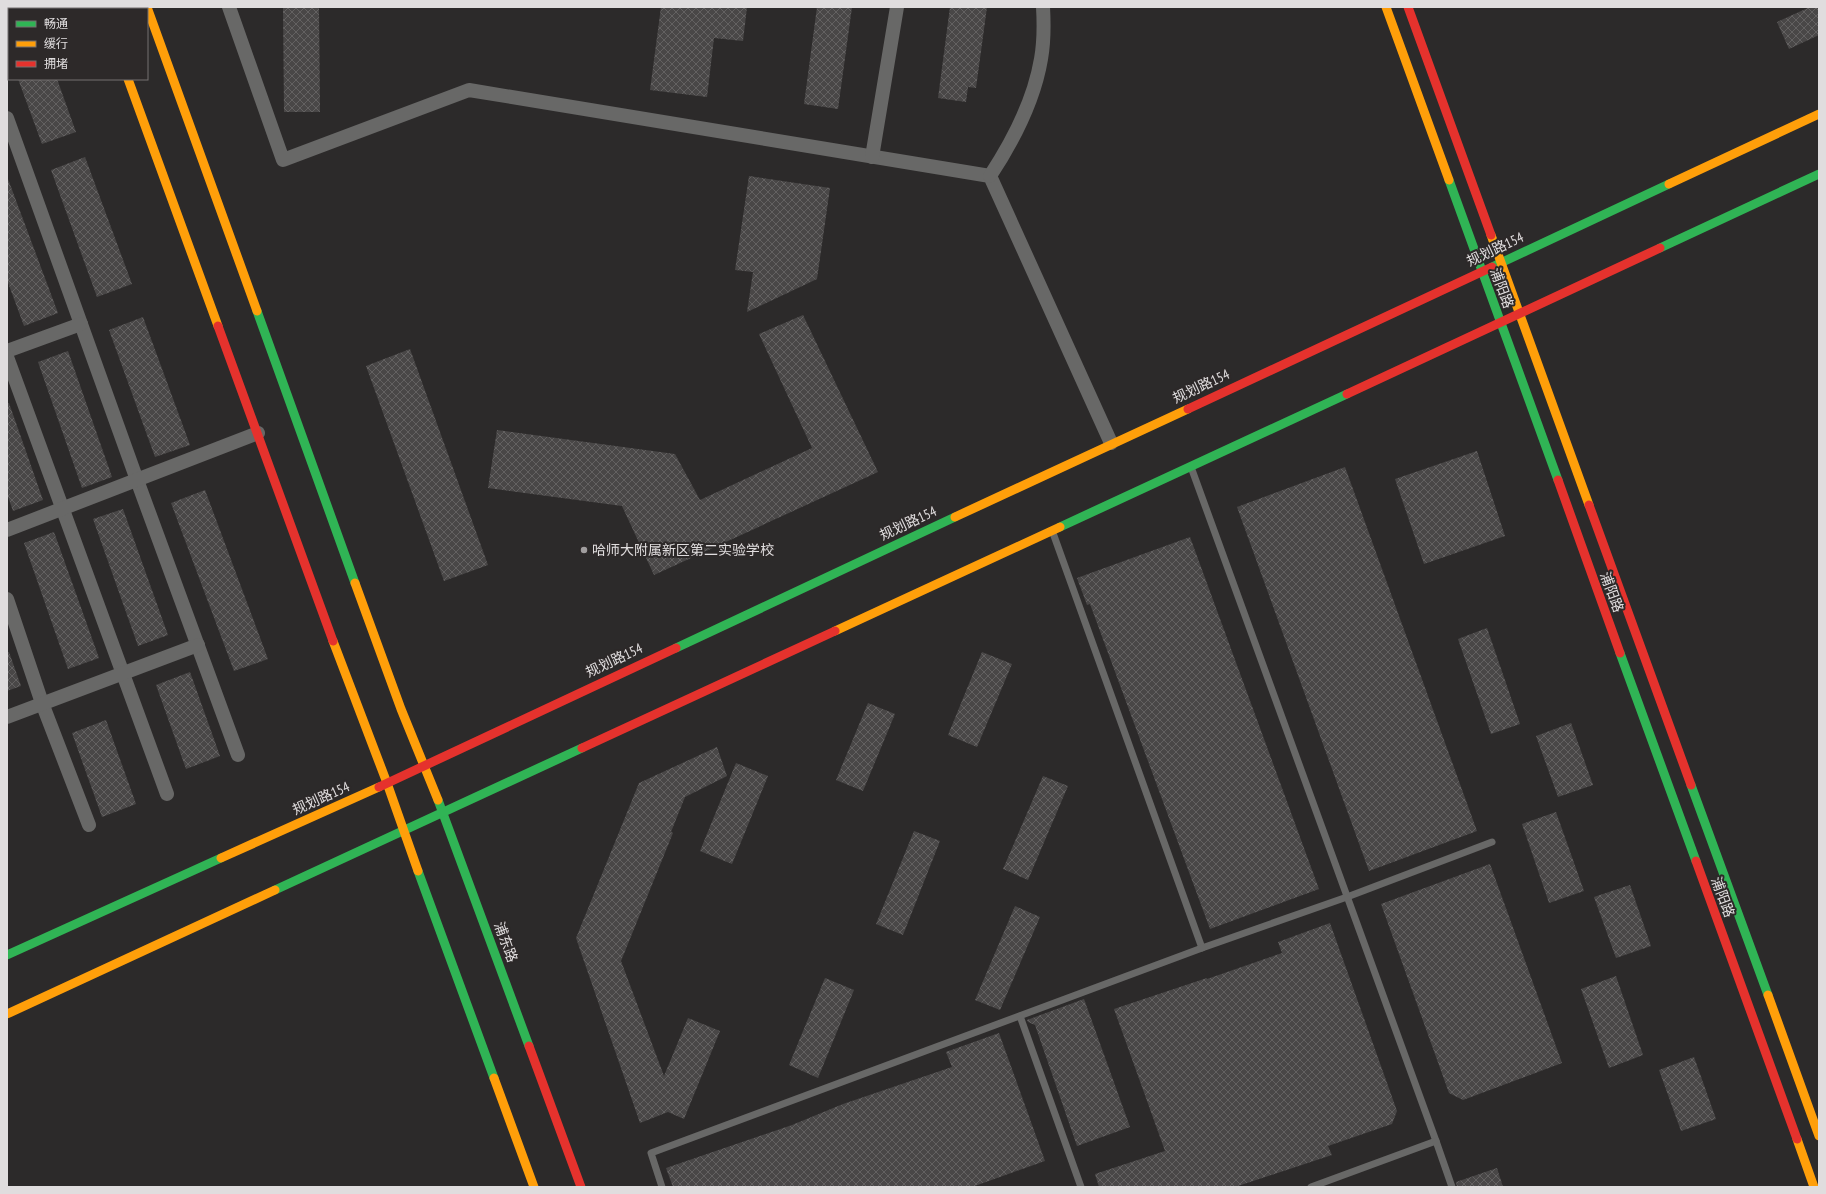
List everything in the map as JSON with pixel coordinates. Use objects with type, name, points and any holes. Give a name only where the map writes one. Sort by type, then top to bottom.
[{"type":"main road","name":"浦阳路","points":[[1386,7],[1814,1187]]},
{"type":"main road","name":"浦阳路","points":[[1408,7],[1819,1136]]},
{"type":"main road","name":"浦东路","points":[[148,10],[401,709],[443,813],[581,1187]]},
{"type":"main road","points":[[128,80],[534,1187]]},
{"type":"main road","name":"规划路154","points":[[7,955],[387,783],[1481,270],[1819,114]]},
{"type":"main road","points":[[7,1014],[1052,531],[1819,174]]},
{"type":"street","points":[[229,7],[283,160],[469,90],[990,176]]},
{"type":"street","points":[[872,157],[897,7]]},
{"type":"street","points":[[990,176],[1008,148],[1032,92],[1041,59],[1044,7]]},
{"type":"street","points":[[7,118],[238,755]]},
{"type":"street","points":[[990,176],[1111,444]]},
{"type":"street","points":[[7,351],[81,324]]},
{"type":"street","points":[[7,357],[167,794]]},
{"type":"street","points":[[7,530],[258,433]]},
{"type":"street","points":[[7,599],[42,703],[89,825]]},
{"type":"street","points":[[7,716],[198,646]]},
{"type":"lane","points":[[1191,466],[1452,1187]]},
{"type":"lane","points":[[1052,531],[1202,948]]},
{"type":"lane","points":[[662,1187],[651,1153],[1202,948],[1347,897],[1492,842]]},
{"type":"lane","points":[[1020,1016],[1081,1187]]},
{"type":"lane","points":[[1311,1187],[1436,1141]]},
{"type":"building","points":[[283,7],[319,7],[320,112],[284,112]]},
{"type":"building","points":[[661,7],[747,7],[743,41],[714,38],[707,97],[650,90]]},
{"type":"building","points":[[817,7],[852,7],[838,109],[804,104]]},
{"type":"building","points":[[950,7],[987,7],[976,88],[968,87],[966,102],[938,98]]},
{"type":"building","points":[[1810,7],[1819,7],[1819,35],[1789,49],[1777,22]]},
{"type":"building","points":[[18,80],[57,80],[76,132],[42,144]]},
{"type":"building","points":[[85,157],[132,284],[97,297],[51,170]]},
{"type":"building","points":[[749,176],[830,188],[817,279],[747,312],[753,272],[735,270]]},
{"type":"building","points":[[7,179],[58,313],[24,326],[7,280]]},
{"type":"building","points":[[803,315],[878,472],[654,575],[622,506],[488,488],[497,430],[675,454],[700,500],[812,448],[759,334]]},
{"type":"building","points":[[143,317],[190,445],[155,457],[109,330]]},
{"type":"building","points":[[410,349],[488,565],[444,581],[366,366]]},
{"type":"building","points":[[68,351],[112,477],[82,488],[38,362]]},
{"type":"building","points":[[7,403],[9,403],[43,500],[13,511],[7,494]]},
{"type":"building","points":[[1477,451],[1505,536],[1424,564],[1395,479]]},
{"type":"building","points":[[1345,467],[1477,831],[1369,871],[1237,507]]},
{"type":"building","points":[[205,490],[268,659],[234,671],[171,503]]},
{"type":"building","points":[[123,509],[168,635],[138,646],[93,519]]},
{"type":"building","points":[[54,532],[99,658],[68,669],[24,543]]},
{"type":"building","points":[[1190,537],[1319,889],[1210,929],[1090,604],[1087,605],[1077,578]]},
{"type":"building","points":[[1487,628],[1520,724],[1491,734],[1458,639]]},
{"type":"building","points":[[7,652],[9,652],[21,686],[7,691]]},
{"type":"building","points":[[982,652],[1012,664],[977,747],[948,735]]},
{"type":"building","points":[[190,672],[220,756],[186,769],[156,685]]},
{"type":"building","points":[[868,703],[895,714],[863,791],[836,780]]},
{"type":"building","points":[[106,720],[136,804],[102,817],[72,733]]},
{"type":"building","points":[[1571,723],[1593,785],[1558,797],[1536,736]]},
{"type":"building","points":[[717,747],[727,776],[685,797],[671,832],[673,833],[621,961],[664,1076],[688,1018],[720,1031],[684,1119],[668,1112],[640,1123],[576,938],[639,783]]},
{"type":"building","points":[[736,763],[768,776],[732,864],[700,851]]},
{"type":"building","points":[[1043,776],[1068,786],[1028,880],[1003,869]]},
{"type":"building","points":[[1556,812],[1584,891],[1549,903],[1522,824]]},
{"type":"building","points":[[914,831],[940,841],[903,935],[876,924]]},
{"type":"building","points":[[1490,864],[1562,1063],[1463,1100],[1449,1093],[1381,904]]},
{"type":"building","points":[[1630,885],[1651,946],[1616,958],[1594,897]]},
{"type":"building","points":[[1015,906],[1040,917],[1000,1010],[975,1000]]},
{"type":"building","points":[[1330,923],[1397,1111],[1392,1124],[1328,1146],[1332,1155],[1235,1187],[1099,1187],[1095,1174],[1165,1151],[1114,1009],[1282,953],[1278,942]]},
{"type":"building","points":[[1616,976],[1643,1055],[1609,1068],[1581,989]]},
{"type":"building","points":[[825,978],[854,990],[818,1078],[789,1065]]},
{"type":"building","points":[[1084,999],[1130,1127],[1077,1146],[1035,1025],[1027,1020]]},
{"type":"building","points":[[999,1033],[1045,1161],[972,1187],[673,1187],[666,1168],[792,1125],[843,1104],[952,1067],[946,1052]]},
{"type":"building","points":[[1694,1057],[1716,1119],[1681,1131],[1659,1070]]},
{"type":"building","points":[[1497,1168],[1503,1187],[1457,1187],[1456,1182]]},
{"type":"traffic: fast","points":[[1660,248],[1819,174]]},
{"type":"traffic: fast","points":[[1449,180],[1558,480]]},
{"type":"traffic: fast","points":[[1492,267],[1669,184]]},
{"type":"traffic: fast","points":[[257,311],[355,583]]},
{"type":"traffic: fast","points":[[1060,527],[1347,394]]},
{"type":"traffic: fast","points":[[676,648],[955,517]]},
{"type":"traffic: fast","points":[[1620,653],[1696,861]]},
{"type":"traffic: fast","points":[[275,890],[582,748]]},
{"type":"traffic: fast","points":[[1691,785],[1768,995]]},
{"type":"traffic: fast","points":[[438,800],[529,1046]]},
{"type":"traffic: fast","points":[[7,955],[221,858]]},
{"type":"traffic: fast","points":[[418,871],[494,1078]]},
{"type":"traffic: slow","points":[[1386,7],[1449,180]]},
{"type":"traffic: slow","points":[[148,10],[257,311]]},
{"type":"traffic: slow","points":[[128,80],[218,326]]},
{"type":"traffic: slow","points":[[1669,184],[1819,114]]},
{"type":"traffic: slow","points":[[1491,235],[1589,505]]},
{"type":"traffic: slow","points":[[955,517],[1188,409]]},
{"type":"traffic: slow","points":[[835,631],[1060,527]]},
{"type":"traffic: slow","points":[[355,583],[401,709],[438,800]]},
{"type":"traffic: slow","points":[[333,641],[387,783],[418,871]]},
{"type":"traffic: slow","points":[[221,858],[379,787]]},
{"type":"traffic: slow","points":[[7,1014],[275,890]]},
{"type":"traffic: slow","points":[[1768,995],[1819,1136]]},
{"type":"traffic: slow","points":[[494,1078],[534,1187]]},
{"type":"traffic: slow","points":[[1797,1139],[1814,1187]]},
{"type":"traffic: jam","points":[[1408,7],[1491,235]]},
{"type":"traffic: jam","points":[[1347,394],[1660,248]]},
{"type":"traffic: jam","points":[[1188,409],[1492,267]]},
{"type":"traffic: jam","points":[[218,326],[333,641]]},
{"type":"traffic: jam","points":[[1558,480],[1620,653]]},
{"type":"traffic: jam","points":[[1589,505],[1691,785]]},
{"type":"traffic: jam","points":[[582,748],[835,631]]},
{"type":"traffic: jam","points":[[379,787],[676,648]]},
{"type":"traffic: jam","points":[[1696,861],[1797,1139]]},
{"type":"traffic: jam","points":[[529,1046],[581,1187]]},
{"type":"place","name":"哈师大附属新区第二实验学校","points":[[584,550]]}]
